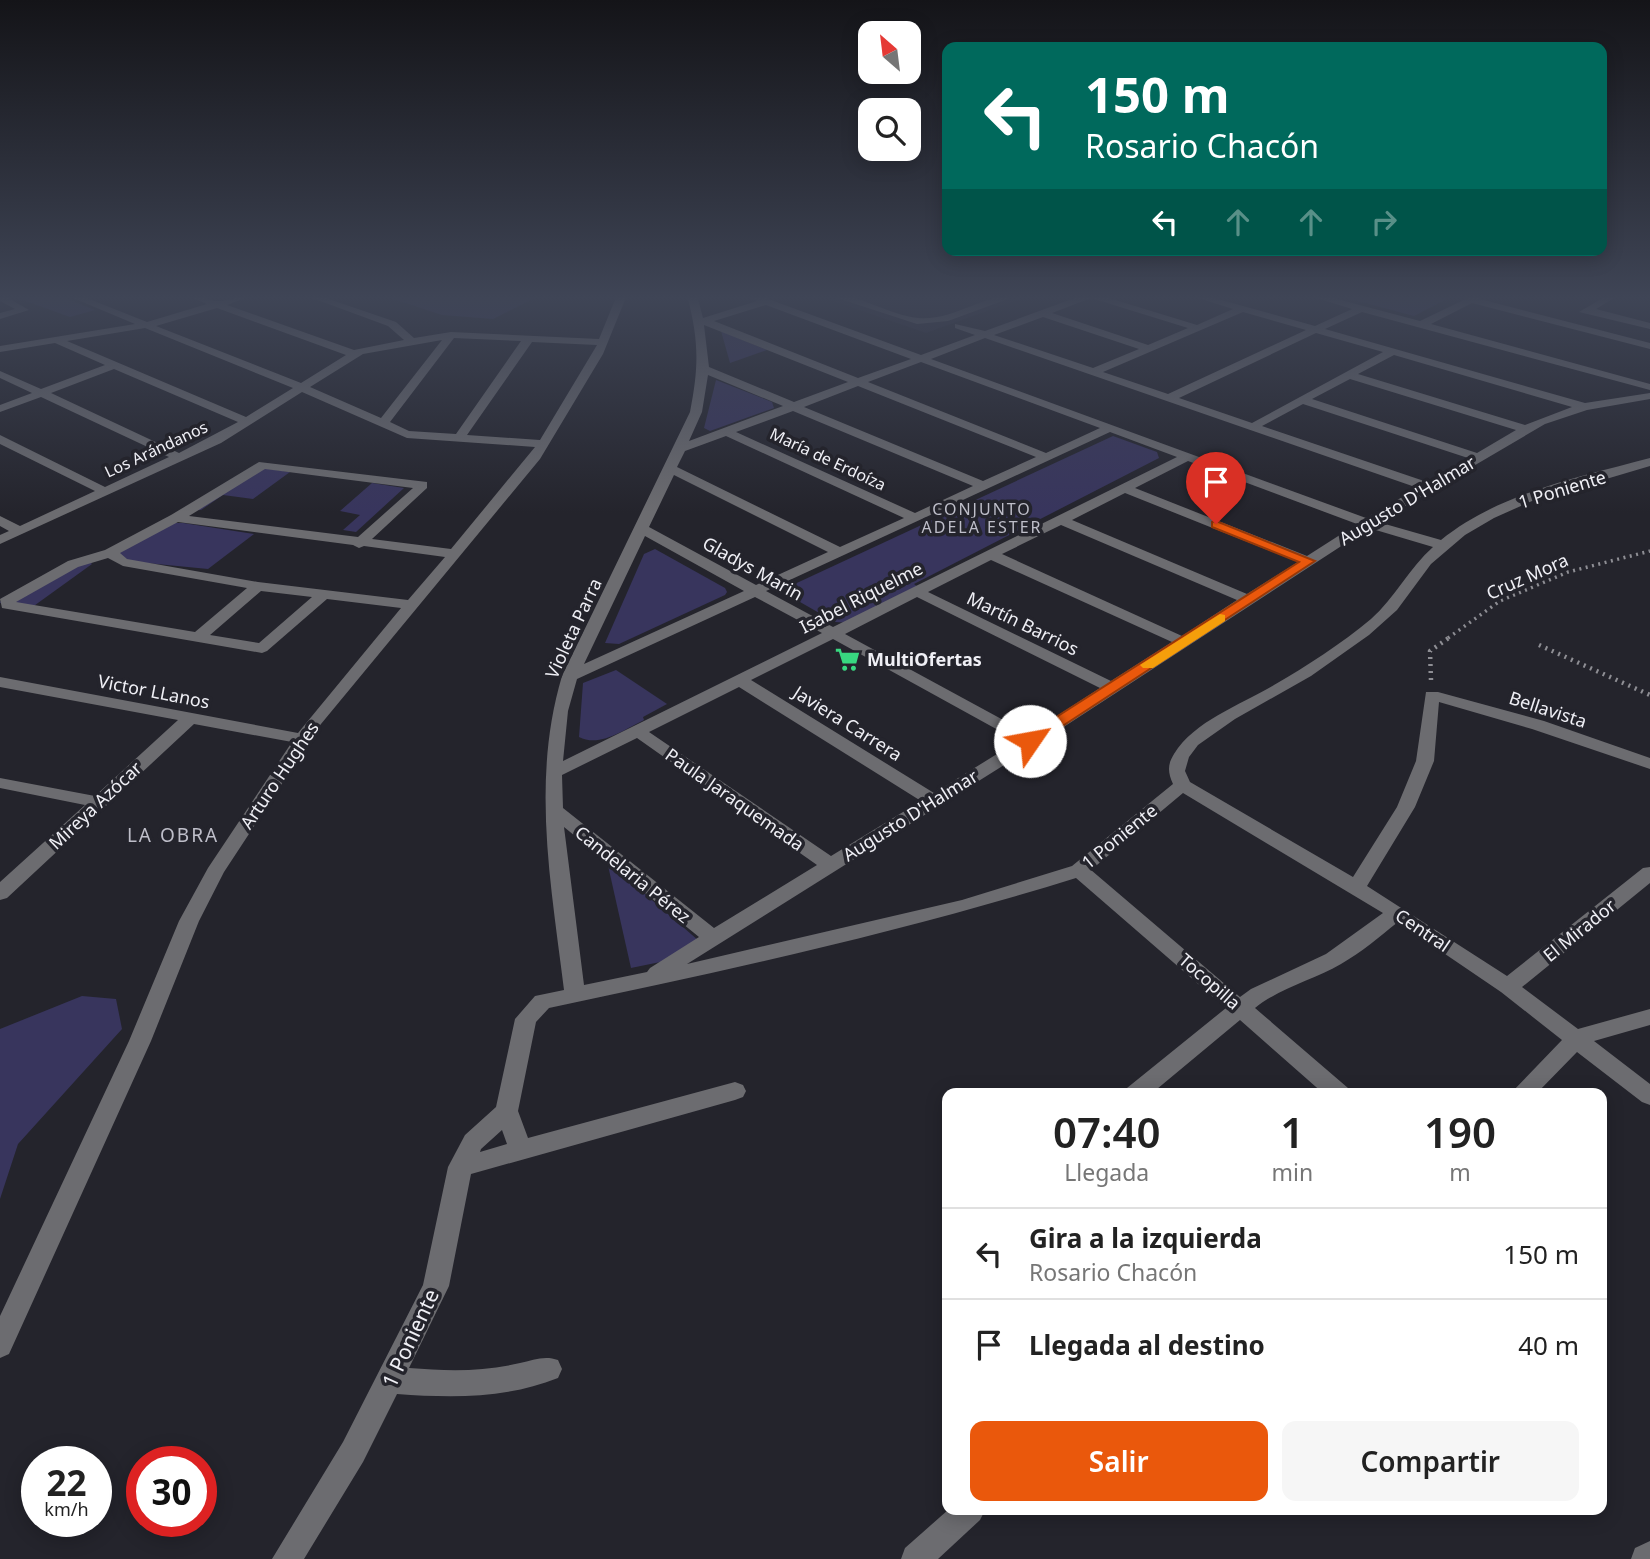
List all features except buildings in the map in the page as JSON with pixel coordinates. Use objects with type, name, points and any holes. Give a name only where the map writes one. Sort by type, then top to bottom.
[{"type":"street","points":[[0,409],[107,368]]},
{"type":"street","points":[[120,368],[247,422]]},
{"type":"street","points":[[253,368],[407,434],[544,444]]},
{"type":"street","name":"Los Arándanos","points":[[0,540],[180,458],[247,422],[333,368]]},
{"type":"street","points":[[382,424],[426,368]]},
{"type":"street","points":[[458,439],[508,368]]},
{"type":"street","name":"Arturo Hughes","points":[[0,1345],[131,1062],[189,921],[243,827],[302,738],[526,470],[589,368]]},
{"type":"street","points":[[821,368],[1046,457]]},
{"type":"street","points":[[680,449],[898,368]]},
{"type":"street","points":[[946,368],[1367,523],[1442,545]]},
{"type":"street","points":[[1081,368],[1428,487]]},
{"type":"street","points":[[1094,372],[1104,368]]},
{"type":"street","points":[[1169,398],[1234,368]]},
{"type":"street","points":[[1252,427],[1363,368]]},
{"type":"street","points":[[1447,368],[1582,406]]},
{"type":"street","points":[[1579,368],[1650,387]]},
{"type":"street","points":[[704,369],[983,486]]},
{"type":"street","name":"Violeta Parra","points":[[575,996],[554,810],[553,773],[561,706],[570,676],[696,412],[704,369]]},
{"type":"street","points":[[0,374],[180,458]]},
{"type":"street","points":[[1349,375],[1526,429]]},
{"type":"street","name":"Augusto D'Halmar","points":[[647,980],[1030,741],[1367,523],[1526,429],[1551,416],[1582,406],[1650,396]]},
{"type":"street","points":[[1303,400],[1479,457]]},
{"type":"street","points":[[570,676],[1110,428]]},
{"type":"street","name":"María de Erdoíza","points":[[727,432],[915,518]]},
{"type":"street","points":[[0,439],[104,491]]},
{"type":"street","name":"Isabel Riquelme","points":[[553,773],[1187,457]]},
{"type":"street","name":"1 Poniente","points":[[288,1559],[353,1452],[436,1286],[460,1167],[473,1143],[507,1111],[526,1019],[542,1002],[738,961],[964,906],[1079,870],[1182,785],[1177,779],[1174,767],[1187,746],[1223,720],[1280,688],[1371,626],[1398,601],[1418,571],[1442,545],[1507,506],[1650,462]]},
{"type":"street","points":[[325,593],[262,648],[2,604],[73,564],[110,553],[176,518],[263,465],[423,485],[359,544]]},
{"type":"street","points":[[671,469],[839,552]]},
{"type":"street","points":[[1125,488],[1308,561]]},
{"type":"street","points":[[176,518],[359,544],[455,554]]},
{"type":"street","points":[[0,520],[19,531]]},
{"type":"street","points":[[1061,520],[1249,600]]},
{"type":"street","name":"Gladys Marin","points":[[642,530],[1030,741]]},
{"type":"street","points":[[110,553],[123,562],[258,586],[413,605]]},
{"type":"street","points":[[992,555],[1184,642]]},
{"type":"street","points":[[199,636],[258,586]]},
{"type":"street","name":"Martín Barrios","points":[[917,592],[1112,688]]},
{"type":"street","name":"Javiera Carrera","points":[[741,681],[933,801]]},
{"type":"street","name":"Victor LLanos","points":[[0,682],[302,738]]},
{"type":"street","points":[[1357,886],[1406,807],[1425,761],[1432,695]]},
{"type":"street","name":"Bellavista","points":[[1432,695],[1538,726],[1650,764]]},
{"type":"street","name":"Mireya Azócar","points":[[0,893],[190,718]]},
{"type":"street","name":"Paula Jaraquemada","points":[[639,732],[831,865]]},
{"type":"street","points":[[0,783],[98,802]]},
{"type":"street","name":"Central","points":[[1182,785],[1397,912],[1508,987],[1650,1096]]},
{"type":"street","name":"Candelaria Pérez","points":[[554,810],[713,938]]},
{"type":"street","name":"Tocopilla","points":[[1079,870],[1333,1088]]},
{"type":"street","name":"El Mirador","points":[[1508,987],[1650,873]]},
{"type":"street","points":[[1143,1088],[1258,994],[1333,959],[1360,942],[1397,912]]},
{"type":"street","points":[[1527,1088],[1577,1038],[1650,1017]]},
{"type":"street","points":[[460,1167],[735,1091]]},
{"type":"street","points":[[507,1111],[521,1152]]},
{"type":"street","points":[[390,1380],[446,1384],[496,1382],[548,1369]]},
{"type":"street","points":[[916,1559],[965,1515]]},
{"type":"path","name":"Cruz Mora","points":[[1432,695],[1430,650],[1455,630],[1500,601],[1568,572],[1650,551]]},
{"type":"path","points":[[1539,645],[1650,695]]},
{"type":"shaded area","points":[[716,380],[772,402],[774,408],[710,431],[704,428]]},
{"type":"shaded area","points":[[1113,436],[1157,452],[1159,458],[914,584],[918,587],[851,623],[835,622],[786,594],[786,588]]},
{"type":"shaded area","points":[[262,468],[290,472],[253,499],[223,495],[201,510],[181,511]]},
{"type":"shaded area","points":[[372,483],[404,488],[356,532],[343,530],[360,515],[340,511]]},
{"type":"shaded area","points":[[171,523],[254,534],[208,569],[126,561],[117,554]]},
{"type":"shaded area","points":[[655,549],[725,588],[727,592],[619,644],[605,643],[644,554]]},
{"type":"shaded area","points":[[89,561],[92,564],[31,608],[0,603],[2,598]]},
{"type":"shaded area","points":[[616,670],[667,704],[643,717],[644,720],[604,739],[587,740],[579,737],[583,683]]},
{"type":"shaded area","points":[[607,861],[699,941],[670,960],[631,968]]},
{"type":"shaded area","points":[[82,996],[116,999],[122,1029],[18,1144],[0,1199],[0,1029]]},
{"type":"slow traffic","points":[[1148,665],[1220,618]]},
{"type":"place","name":"MultiOfertas","points":[[847,659]]},
{"type":"district","name":"CONJUNTO ADELA ESTER","points":[[982,518]]},
{"type":"district","name":"LA OBRA","points":[[173,835]]},
{"type":"route","points":[[1030,741],[1308,561],[1216,524]]}]
